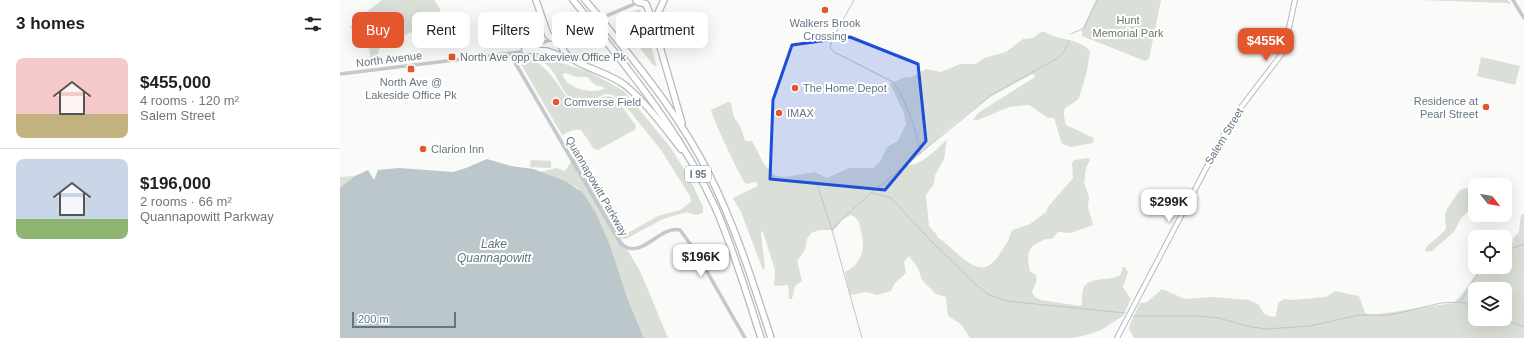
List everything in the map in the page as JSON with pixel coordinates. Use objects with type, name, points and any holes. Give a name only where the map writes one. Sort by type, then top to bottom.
[{"type":"highway","points":[[536,0],[548,35],[552,38]]},
{"type":"highway","points":[[525,50],[534,42],[539,31],[536,0]]},
{"type":"highway","name":"I 95","points":[[573,0],[653,101],[692,163],[726,234],[761,338]]},
{"type":"highway","name":"I 95","points":[[585,0],[659,92],[686,134],[710,176],[731,221],[772,338]]},
{"type":"highway","points":[[659,12],[664,0]]},
{"type":"highway","points":[[640,1],[646,4],[649,12]]},
{"type":"highway","points":[[562,48],[575,61]]},
{"type":"highway","points":[[661,48],[675,101],[686,134]]},
{"type":"highway","points":[[525,50],[547,51],[611,76],[626,85],[655,116],[692,163]]},
{"type":"main road","name":"Salem Street","points":[[1116,338],[1223,136],[1242,106],[1284,51],[1296,0]]},
{"type":"street","points":[[1513,0],[1524,18]]},
{"type":"street","name":"North Avenue","points":[[608,15],[640,1]]},
{"type":"street","name":"North Avenue","points":[[340,74],[510,54],[552,40]]},
{"type":"street","name":"Quannapowitt Parkway","points":[[510,54],[621,244],[628,249],[637,249],[668,231],[680,230],[694,249],[745,338]]},
{"type":"highlighted area","points":[[850,37],[918,64],[926,141],[885,190],[770,179],[773,100],[792,45]]},
{"type":"green space","points":[[382,0],[434,0],[441,10],[439,12],[412,12],[412,32],[404,35],[404,12],[366,12]]},
{"type":"green space","name":"Hunt Memorial Park","points":[[1096,0],[1161,0],[1149,59],[1145,61],[1082,36],[1082,30]]},
{"type":"green space","points":[[1421,0],[1508,0],[1511,4],[1506,3]]},
{"type":"green space","points":[[641,9],[640,12],[632,12]]},
{"type":"green space","points":[[1041,32],[1081,44],[1090,51],[1087,71],[1079,98],[1066,107],[1064,118],[1066,125],[1094,138],[1093,143],[1071,147],[1062,144],[1054,118],[1048,118],[1029,105],[1009,107],[978,120],[973,120],[978,113],[1035,77],[1035,75],[1032,74],[988,98],[948,129],[908,165],[913,165],[924,160],[947,139],[944,159],[935,175],[934,184],[926,195],[929,226],[938,238],[965,260],[972,265],[980,267],[987,266],[995,260],[1008,241],[1013,230],[1030,224],[1046,212],[1048,207],[1073,178],[1072,163],[1074,160],[1089,158],[1090,160],[1086,168],[1084,183],[1089,197],[1088,207],[1093,225],[1071,233],[1058,232],[1052,239],[1045,239],[1032,247],[1028,262],[1030,271],[1036,275],[1037,280],[1032,292],[1035,297],[1041,300],[1081,306],[1083,289],[1088,283],[1119,276],[1122,267],[1125,267],[1128,272],[1123,287],[1131,299],[1123,316],[1101,330],[1073,338],[970,338],[961,324],[948,316],[946,297],[936,294],[922,280],[918,268],[909,256],[904,262],[906,273],[895,283],[891,291],[877,295],[866,292],[850,295],[845,272],[851,269],[859,260],[863,249],[859,224],[851,215],[843,219],[834,230],[820,230],[811,233],[807,239],[805,250],[797,261],[802,281],[795,286],[792,299],[789,299],[788,285],[774,286],[775,270],[763,232],[762,231],[761,234],[765,268],[763,270],[741,212],[733,198],[758,186],[756,182],[746,184],[743,180],[721,135],[711,110],[728,102],[731,103],[734,117],[741,128],[745,141],[752,141],[764,164],[774,175],[784,177],[815,172],[827,178],[849,168],[873,168],[880,162],[887,147],[898,141],[906,124],[904,113],[890,84],[903,78],[912,77],[926,69],[941,72],[960,64],[976,64],[984,58],[1006,52],[1023,39],[1033,38]]},
{"type":"green space","points":[[369,48],[380,48],[377,64],[373,66]]},
{"type":"green space","points":[[640,48],[652,48],[657,67],[653,65]]},
{"type":"green space","points":[[533,54],[590,72],[624,91],[671,148],[690,179],[703,207],[703,213],[696,215],[687,212],[663,219],[626,239],[622,239],[621,237],[658,216],[680,210],[691,202],[690,196],[661,150],[628,109],[613,95],[605,94],[597,98],[575,102],[563,90],[551,69],[544,63],[532,59],[531,56]],"holes":[[[566,73],[576,77],[587,77],[595,85],[604,87],[604,89],[592,91],[574,87],[562,74]]]},
{"type":"green space","points":[[1481,57],[1520,66],[1515,85],[1477,76]]},
{"type":"green space","name":"Comverse Field","points":[[523,58],[538,62],[551,75],[572,104],[582,104],[608,96],[612,97],[635,124],[636,129],[598,150],[594,149],[581,130],[573,130],[562,135],[522,66]]},
{"type":"green space","points":[[574,157],[641,273],[668,338],[644,338],[628,300],[610,245],[596,213],[578,188],[566,181],[540,172],[556,168],[565,171]]},
{"type":"green space","points":[[531,160],[551,161],[551,168],[530,167]]},
{"type":"green space","points":[[355,176],[353,178],[340,189],[340,177]]},
{"type":"green space","points":[[1468,188],[1468,212],[1461,218],[1454,232],[1432,251],[1426,252],[1425,249],[1427,246],[1446,229],[1445,216],[1447,209],[1460,190]]},
{"type":"green space","points":[[1524,214],[1524,338],[1134,338],[1129,329],[1140,303],[1147,302],[1162,289],[1185,299],[1212,297],[1249,300],[1258,304],[1264,314],[1273,317],[1276,316],[1278,303],[1284,299],[1292,300],[1326,297],[1335,291],[1359,296],[1365,313],[1373,315],[1453,303],[1460,297],[1468,286],[1468,326],[1512,326],[1512,282],[1470,282],[1476,274],[1512,274],[1513,238],[1519,232],[1521,215]]},
{"type":"water","name":"Lake Quannapowitt","points":[[487,159],[511,166],[533,169],[566,181],[583,193],[596,213],[610,245],[628,300],[644,338],[340,338],[340,188],[355,176],[368,170],[374,180],[378,170],[399,168],[453,172]]},
{"type":"waterway","points":[[854,0],[833,38],[830,47],[834,52],[893,82],[902,96],[910,116],[917,137],[920,154]]},
{"type":"waterway","points":[[1071,34],[1084,28],[1097,0]]},
{"type":"waterway","points":[[832,230],[871,193],[993,94],[1058,58],[1064,52],[1069,41]]},
{"type":"waterway","points":[[816,181],[832,230],[862,338]]},
{"type":"waterway","points":[[871,193],[891,198],[931,241],[974,283],[989,295],[1006,301],[1125,313]]},
{"type":"waterway","points":[[1512,248],[1524,244]]},
{"type":"waterway","points":[[1461,301],[1478,274]]},
{"type":"waterway","points":[[1133,316],[1198,316],[1219,318],[1246,326],[1266,329],[1310,326],[1359,315],[1390,315],[1441,303],[1460,302],[1468,305]]},
{"type":"waterway","points":[[1512,322],[1524,327]]},
{"type":"place","name":"Walkers Brook Crossing","points":[[825,10]]},
{"type":"place","name":"North Ave opp Lakeview Office Pk","points":[[452,57]]},
{"type":"place","name":"North Ave @ Lakeside Office Pk","points":[[411,69]]},
{"type":"place","name":"The Home Depot","points":[[795,88]]},
{"type":"place","name":"Comverse Field","points":[[556,102]]},
{"type":"place","name":"Residence at Pearl Street","points":[[1486,107]]},
{"type":"place","name":"IMAX","points":[[779,113]]},
{"type":"place","name":"Clarion Inn","points":[[423,149]]}]
